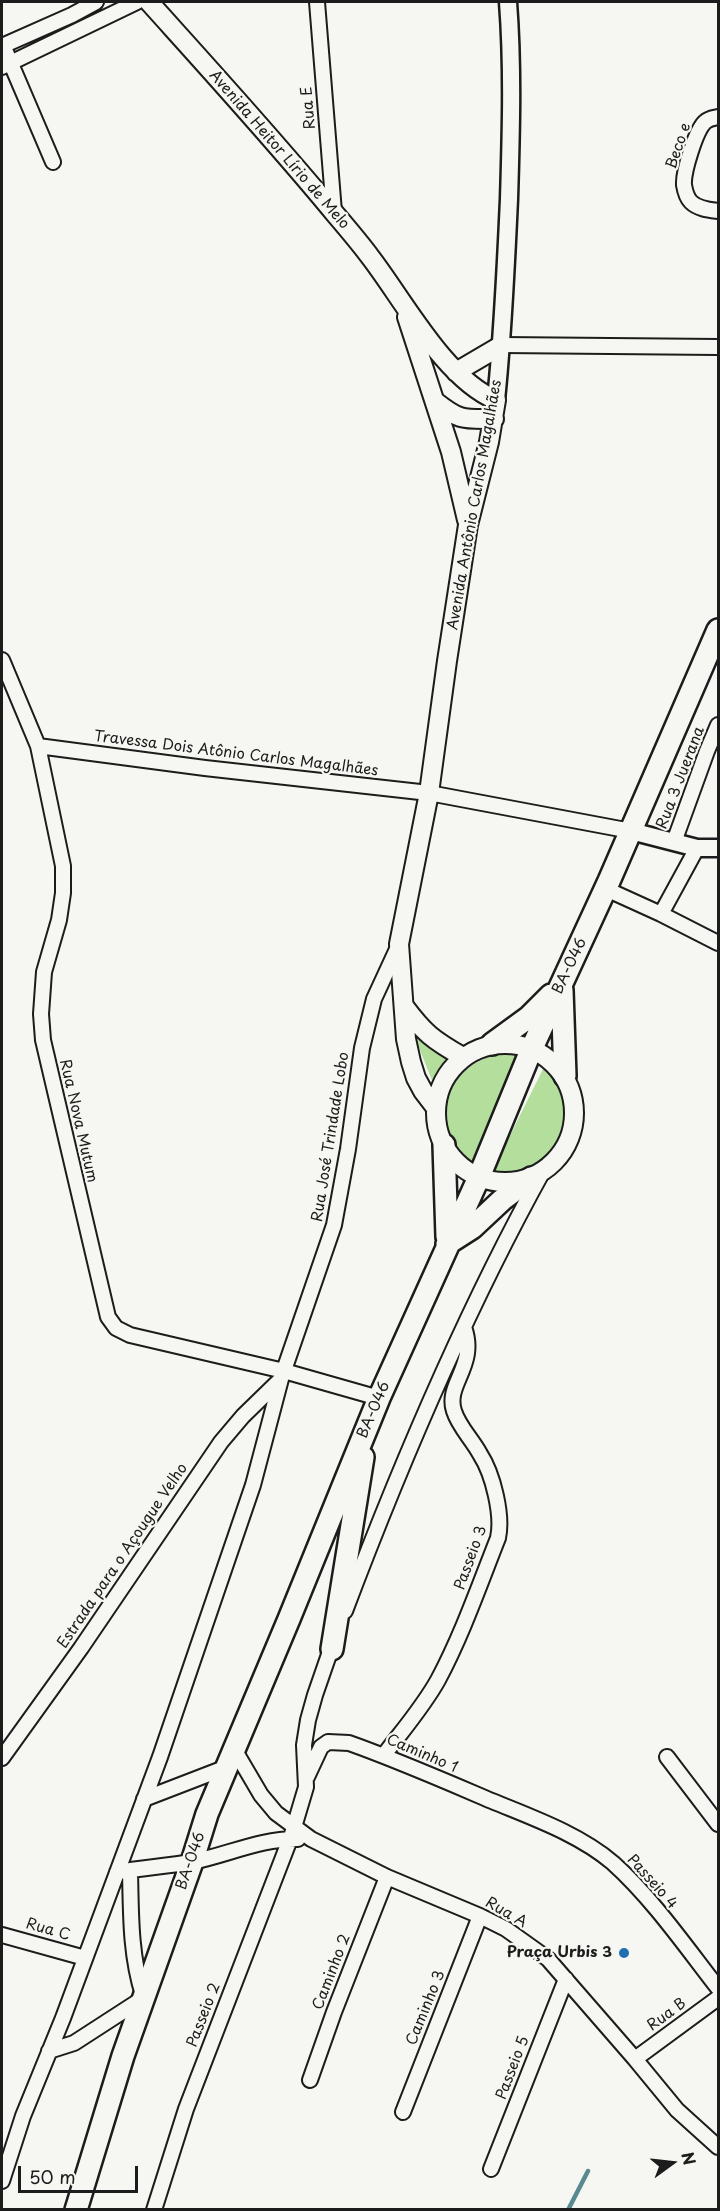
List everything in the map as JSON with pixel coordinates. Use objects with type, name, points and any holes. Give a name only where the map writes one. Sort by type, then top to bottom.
[{"type":"main road","name":"Avenida Heitor Lírio de Melo","points":[[149,2],[334,212],[456,372],[481,394],[496,400]]},
{"type":"main road","name":"Avenida Heitor Lírio de Melo","points":[[402,304],[451,452],[468,525]]},
{"type":"main road","points":[[456,372],[502,345]]},
{"type":"main road","name":"Avenida Antônio Carlos Magalhães","points":[[436,1108],[416,1078],[406,1039],[399,944],[429,793],[468,525],[494,419],[496,400]]},
{"type":"main road","points":[[435,402],[454,416],[466,419],[494,419]]},
{"type":"main road","name":"BA-046","points":[[76,2210],[143,1997],[207,1814],[379,1398],[478,1177],[532,1048],[606,889],[718,630]]},
{"type":"main road","points":[[492,1044],[529,1017],[562,984]]},
{"type":"main road","points":[[562,984],[565,1076]]},
{"type":"main road","points":[[404,1005],[422,1029],[433,1039],[463,1057]]},
{"type":"main road","points":[[447,1244],[472,1228],[502,1200],[537,1174],[562,1153],[572,1135],[575,1115],[573,1095],[565,1076],[551,1059],[532,1048],[508,1042],[484,1046],[463,1057],[449,1071],[440,1088],[436,1108],[437,1126],[444,1145],[458,1164],[478,1177],[505,1182],[537,1174]]},
{"type":"main road","points":[[444,1145],[447,1244]]},
{"type":"main road","points":[[332,1649],[368,1424]]},
{"type":"street","points":[[53,162],[6,65],[2,46],[96,2]]},
{"type":"street","points":[[6,65],[137,2]]},
{"type":"street","name":"Rua E","points":[[317,2],[334,212]]},
{"type":"street","name":"Avenida Antônio Carlos Magalhães","points":[[496,400],[502,345],[511,121],[512,72],[508,2]]},
{"type":"street","points":[[72,15],[81,30]]},
{"type":"street","name":"Beco e","points":[[718,117],[709,119],[702,125],[690,157],[684,183],[691,202],[718,211]]},
{"type":"street","points":[[502,345],[718,346]]},
{"type":"street","name":"Rua Nova Mutum","points":[[2,660],[39,746],[63,866],[63,893],[59,920],[44,972],[41,1014],[43,1040],[108,1317],[116,1328],[130,1335],[379,1398]]},
{"type":"street","name":"Rua 3 Juerana","points":[[674,842],[718,725]]},
{"type":"street","name":"Travessa Dois Atônio Carlos Magalhães","points":[[39,746],[205,768],[429,793],[631,831]]},
{"type":"street","points":[[631,831],[696,848],[718,848]]},
{"type":"street","points":[[661,914],[696,848]]},
{"type":"street","points":[[606,889],[718,943]]},
{"type":"street","name":"Rua José Trindade Lobo","points":[[2,2181],[23,2116],[85,1958],[123,1871],[144,1799],[253,1485],[283,1375],[334,1225],[365,1038],[374,999],[399,944]]},
{"type":"street","points":[[306,1779],[304,1745],[315,1695],[332,1649],[396,1483],[464,1327],[537,1174]]},
{"type":"street","name":"Passeio 3","points":[[384,1755],[438,1680],[470,1610],[498,1538],[500,1514],[481,1455],[453,1410],[454,1389],[465,1366],[468,1350],[468,1338],[464,1327]]},
{"type":"street","name":"Estrada para o Açougue Velho","points":[[2,1758],[81,1648],[221,1442],[283,1375]]},
{"type":"street","name":"Caminho 1","points":[[306,1779],[321,1748],[328,1742],[349,1743],[384,1755],[542,1822]]},
{"type":"street","points":[[667,1757],[718,1824]]},
{"type":"street","points":[[144,1799],[231,1758],[292,1834]]},
{"type":"street","name":"Passeio 2","points":[[154,2210],[186,2109],[292,1834],[306,1787],[306,1779]]},
{"type":"street","name":"Passeio 4","points":[[542,1822],[587,1844],[613,1863],[675,1933],[718,1988]]},
{"type":"street","name":"Rua A","points":[[123,1871],[192,1862],[292,1834],[311,1839],[387,1877],[480,1916],[506,1929],[548,1959],[677,2110],[718,2147]]},
{"type":"street","points":[[50,2051],[75,2043],[143,1997],[136,1973],[123,1871]]},
{"type":"street","name":"Caminho 2","points":[[310,2080],[387,1877]]},
{"type":"street","name":"Caminho 3","points":[[403,2112],[480,1916]]},
{"type":"street","name":"Rua C","points":[[2,1935],[85,1958]]},
{"type":"street","name":"Passeio 5","points":[[491,2169],[566,1979]]},
{"type":"street","name":"Rua B","points":[[635,2059],[718,1998]]},
{"type":"green space","points":[[414,1035],[428,1047],[449,1057],[433,1083]]},
{"type":"green space","points":[[500,1054],[518,1055],[473,1164],[457,1150],[448,1134],[444,1117],[446,1100],[453,1085],[465,1071],[481,1060]]},
{"type":"green space","points":[[544,1067],[557,1085],[564,1104],[564,1123],[559,1141],[548,1156],[533,1167],[514,1173],[492,1172]]},
{"type":"waterway","points":[[568,2210],[588,2171]]},
{"type":"place","name":"Praça Urbis 3","points":[[624,1953]]}]
